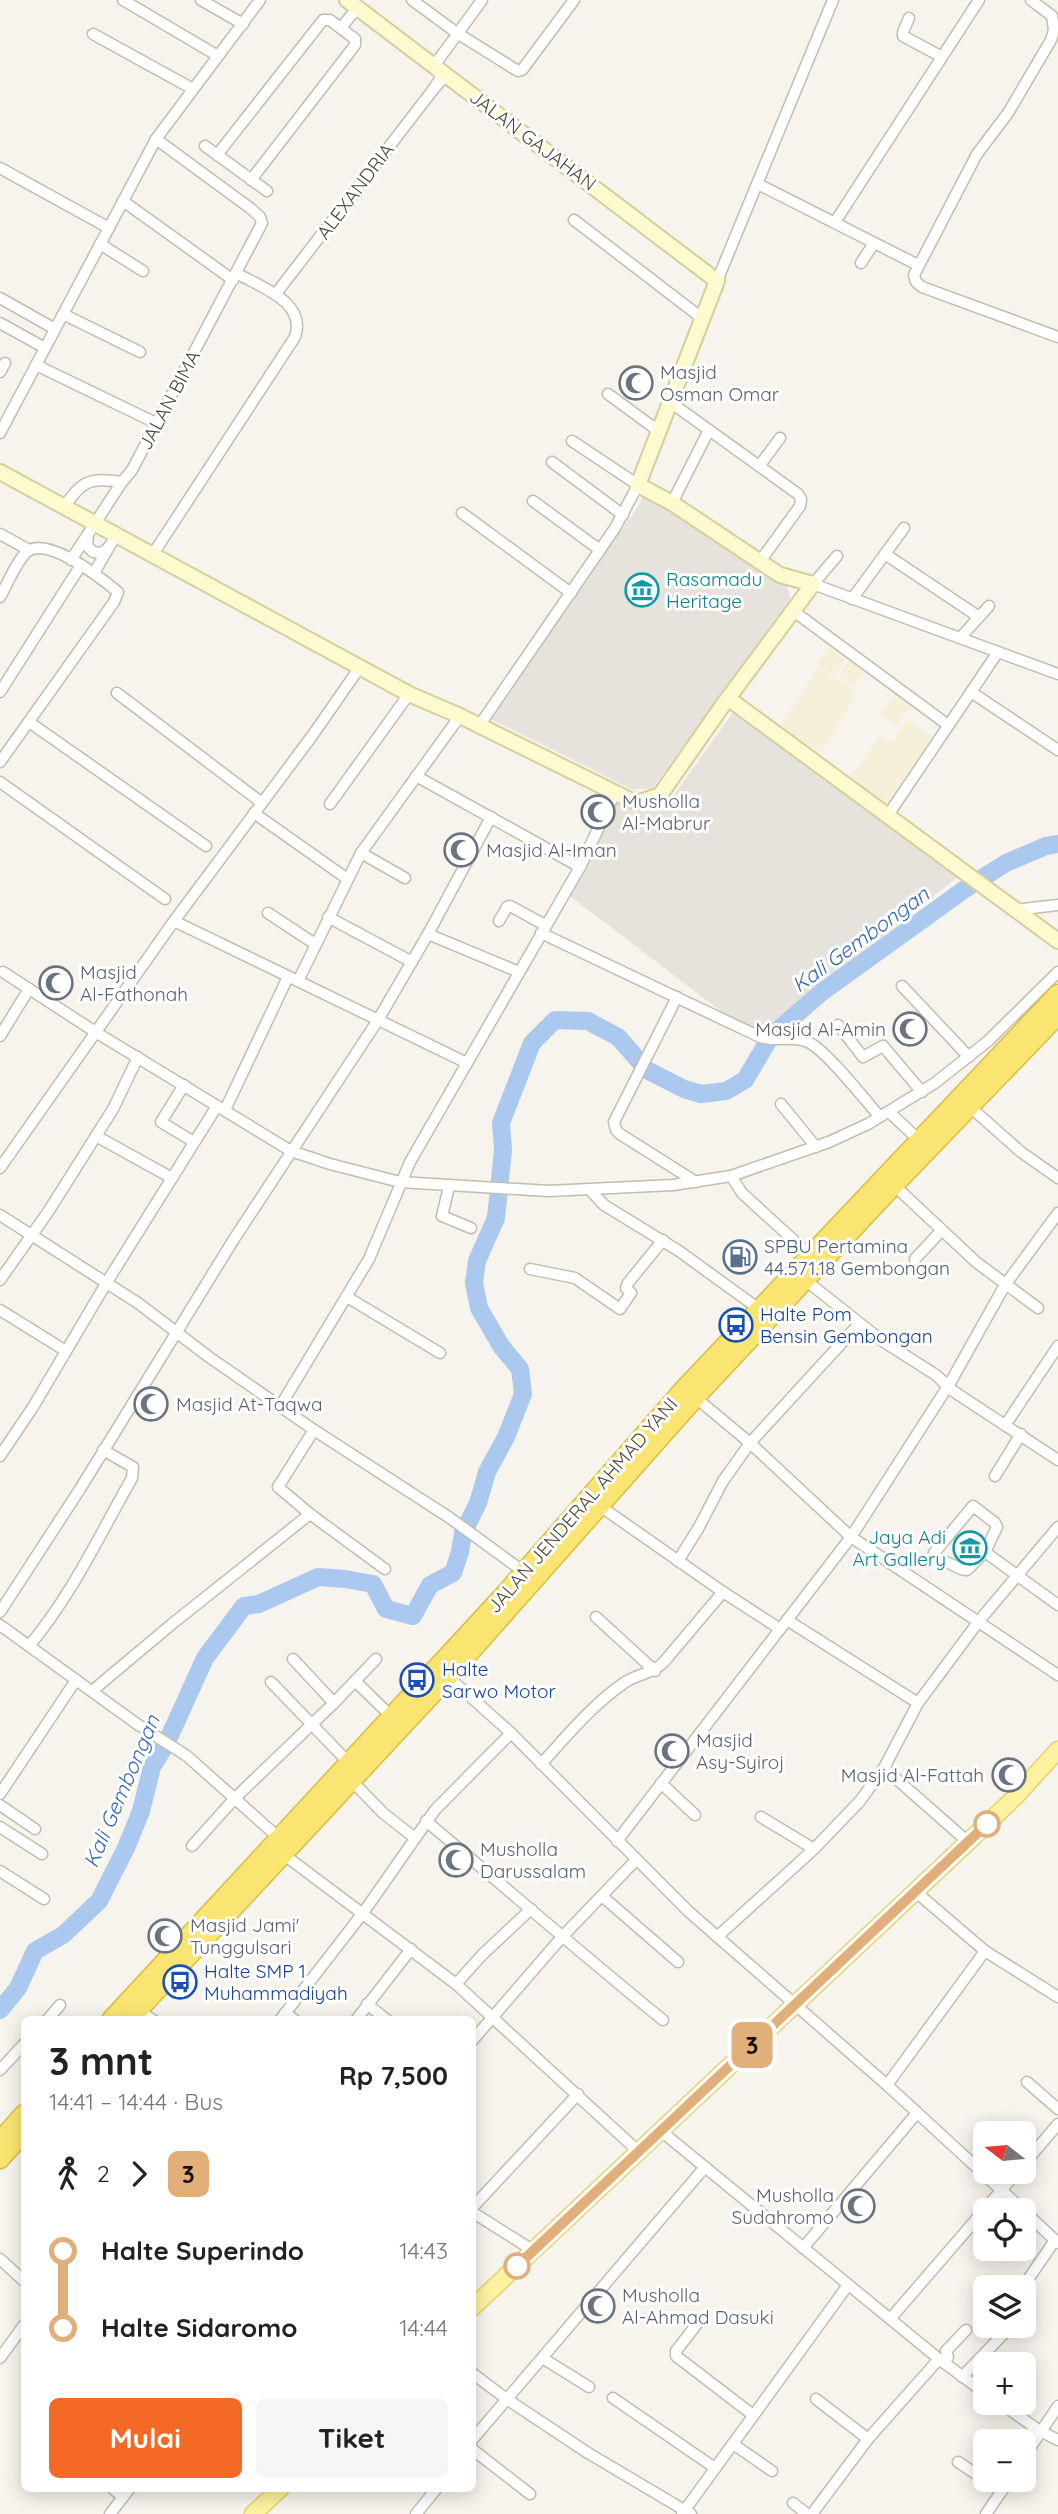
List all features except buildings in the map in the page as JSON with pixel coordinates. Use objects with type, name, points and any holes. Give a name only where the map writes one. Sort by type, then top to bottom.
[{"type":"highway","name":"JALAN JENDERAL AHMAD YANI","points":[[350,1771],[392,1717],[443,1672],[523,1572],[695,1397],[919,1140],[1058,994]]},
{"type":"highway","name":"JALAN JENDERAL AHMAD YANI","points":[[815,1260],[894,1185],[1058,1016]]},
{"type":"highway","name":"JALAN JENDERAL AHMAD YANI","points":[[115,2016],[177,1957],[443,1672],[760,1308],[801,1276]]},
{"type":"highway","name":"JALAN JENDERAL AHMAD YANI","points":[[140,2016],[177,1957]]},
{"type":"highway","points":[[0,2141],[21,2117]]},
{"type":"highway","points":[[0,2159],[21,2135]]},
{"type":"main road","points":[[476,2304],[1016,1797],[1058,1751]]},
{"type":"main road","points":[[253,2514],[272,2492]]},
{"type":"street","points":[[123,0],[218,56]]},
{"type":"street","points":[[201,0],[243,24]]},
{"type":"street","points":[[0,433],[156,139],[260,0]]},
{"type":"street","points":[[412,0],[512,69],[522,70],[573,0]]},
{"type":"street","name":"ALEXANDRIA","points":[[278,291],[432,90],[457,33],[482,0]]},
{"type":"street","points":[[479,726],[600,550],[623,515],[638,485],[657,430],[833,0]]},
{"type":"street","points":[[835,222],[979,0]]},
{"type":"street","points":[[1031,0],[1055,17],[1055,42],[977,154],[918,265],[915,279],[922,287],[1058,337]]},
{"type":"street","points":[[341,28],[352,4]]},
{"type":"street","name":"JALAN GAJAHAN","points":[[352,4],[718,281]]},
{"type":"street","points":[[909,18],[903,36],[942,57]]},
{"type":"street","points":[[218,155],[323,20],[330,20],[341,28],[355,39],[355,45],[251,180]]},
{"type":"street","points":[[93,34],[193,89]]},
{"type":"street","name":"JALAN BIMA","points":[[0,692],[76,562],[91,528],[132,470],[158,424],[260,230],[260,217],[156,139]]},
{"type":"street","points":[[205,146],[267,191]]},
{"type":"street","points":[[0,168],[108,228]]},
{"type":"street","points":[[758,184],[918,265]]},
{"type":"street","points":[[123,201],[235,277],[274,295],[297,316],[298,329],[289,346],[153,554]]},
{"type":"street","points":[[574,220],[703,319]]},
{"type":"street","points":[[861,263],[874,243]]},
{"type":"street","points":[[100,244],[143,271]]},
{"type":"street","points":[[0,298],[55,329]]},
{"type":"street","points":[[63,314],[140,352]]},
{"type":"street","points":[[0,323],[45,348]]},
{"type":"street","points":[[36,365],[158,424]]},
{"type":"street","points":[[608,394],[657,430]]},
{"type":"street","points":[[670,402],[760,465],[802,499],[800,506],[761,560]]},
{"type":"street","points":[[671,503],[709,430]]},
{"type":"street","points":[[760,465],[780,438]]},
{"type":"street","points":[[572,441],[761,560],[780,575],[813,584],[1058,674]]},
{"type":"street","points":[[552,462],[623,515]]},
{"type":"street","points":[[0,471],[64,507],[112,541],[153,554],[409,694],[460,716],[615,793],[640,802],[660,795],[794,608],[837,556]]},
{"type":"street","points":[[64,507],[79,486],[87,482],[122,482]]},
{"type":"street","points":[[533,501],[600,550]]},
{"type":"street","points":[[462,513],[571,593]]},
{"type":"street","points":[[91,528],[86,542],[90,550],[102,553],[112,541]]},
{"type":"street","points":[[852,598],[904,528]]},
{"type":"street","points":[[0,534],[29,550]]},
{"type":"street","points":[[94,573],[112,541]]},
{"type":"street","points":[[0,597],[23,555],[37,547],[46,548],[76,562],[118,592],[114,602],[0,762]]},
{"type":"street","points":[[885,554],[979,617]]},
{"type":"street","points":[[780,575],[794,608],[948,725]]},
{"type":"street","points":[[960,638],[989,606]]},
{"type":"street","points":[[888,815],[998,652]]},
{"type":"street","points":[[0,1168],[174,921],[360,667]]},
{"type":"street","points":[[971,692],[1058,750]]},
{"type":"street","points":[[117,693],[262,803]]},
{"type":"street","points":[[330,804],[409,694]]},
{"type":"street","points":[[729,699],[1058,941]]},
{"type":"street","points":[[0,1456],[194,1142],[221,1108],[315,944],[360,853],[460,716]]},
{"type":"street","points":[[29,722],[206,846]]},
{"type":"street","points":[[416,776],[580,867]]},
{"type":"street","points":[[0,782],[165,899]]},
{"type":"street","points":[[281,1405],[373,1250],[400,1182],[580,867],[615,793]]},
{"type":"street","points":[[254,813],[346,878]]},
{"type":"street","points":[[0,1612],[291,1151],[378,1020],[491,817]]},
{"type":"street","points":[[360,853],[405,878]]},
{"type":"street","points":[[1015,910],[1058,905]]},
{"type":"street","points":[[499,920],[510,906],[543,929],[760,1037],[772,1041],[799,1039],[816,1047],[884,1114],[919,1140]]},
{"type":"street","points":[[268,913],[315,944]]},
{"type":"street","points":[[328,917],[412,962]]},
{"type":"street","points":[[174,921],[467,1063]]},
{"type":"street","points":[[428,934],[519,972]]},
{"type":"street","points":[[3,972],[97,1033],[291,1151],[400,1182],[470,1188],[590,1190],[731,1177],[816,1147],[922,1092],[969,1058],[1058,972]]},
{"type":"street","points":[[902,986],[969,1058]]},
{"type":"street","points":[[0,1036],[29,989]]},
{"type":"street","points":[[677,997],[614,1126],[621,1134],[696,1182]]},
{"type":"street","points":[[838,1025],[863,1057],[883,1046],[922,1092]]},
{"type":"street","points":[[0,1280],[113,1109],[138,1057]]},
{"type":"street","points":[[184,1086],[161,1122],[194,1142]]},
{"type":"street","points":[[781,1104],[816,1147]]},
{"type":"street","points":[[969,1106],[1021,1152],[1058,1178]]},
{"type":"street","points":[[96,1136],[172,1178]]},
{"type":"street","points":[[731,1177],[742,1192],[815,1260]]},
{"type":"street","points":[[894,1185],[941,1231],[1038,1308]]},
{"type":"street","points":[[449,1187],[442,1216],[471,1227]]},
{"type":"street","points":[[590,1190],[604,1205],[663,1240],[760,1308]]},
{"type":"street","points":[[617,1841],[851,1537],[948,1386],[1006,1285],[1058,1213]]},
{"type":"street","points":[[0,1215],[107,1282],[314,1430],[470,1531],[523,1572]]},
{"type":"street","points":[[915,1258],[941,1231]]},
{"type":"street","points":[[530,1269],[575,1278],[620,1309],[631,1293],[626,1288],[628,1283],[663,1240]]},
{"type":"street","points":[[801,1276],[859,1324],[1058,1460]]},
{"type":"street","points":[[347,1297],[439,1353]]},
{"type":"street","points":[[0,1310],[66,1351]]},
{"type":"street","points":[[678,1560],[723,1481],[750,1443],[859,1324]]},
{"type":"street","points":[[1006,1424],[1058,1346]]},
{"type":"street","points":[[695,1397],[750,1443],[851,1537],[1058,1675]]},
{"type":"street","points":[[314,1430],[278,1488],[385,1569]]},
{"type":"street","points":[[995,1476],[1021,1434]]},
{"type":"street","points":[[29,1646],[51,1620],[72,1588],[132,1478],[133,1467],[103,1450]]},
{"type":"street","points":[[594,1501],[723,1592],[918,1703]]},
{"type":"street","points":[[973,1506],[998,1527],[985,1552],[967,1570],[936,1557],[934,1553],[973,1506]]},
{"type":"street","points":[[92,1690],[310,1514]]},
{"type":"street","points":[[718,1937],[849,1815],[884,1768],[918,1703],[979,1621],[1058,1527]]},
{"type":"street","points":[[985,1552],[1058,1605]]},
{"type":"street","points":[[541,1763],[621,1685],[655,1671],[723,1592]]},
{"type":"street","points":[[596,1617],[655,1671]]},
{"type":"street","points":[[0,1625],[153,1735],[177,1749],[235,1798],[281,1846],[493,2015],[639,2152]]},
{"type":"street","points":[[293,1659],[334,1703]]},
{"type":"street","points":[[191,1846],[235,1798],[313,1726],[376,1659]]},
{"type":"street","points":[[443,1672],[511,1733],[636,1860],[718,1937],[796,2003],[1009,2198]]},
{"type":"street","points":[[0,1794],[76,1680]]},
{"type":"street","points":[[355,1681],[392,1717]]},
{"type":"street","points":[[271,1682],[313,1726],[383,1813],[415,1838]]},
{"type":"street","points":[[282,2016],[363,1913],[446,1796],[511,1733]]},
{"type":"street","points":[[884,1768],[968,1842]]},
{"type":"street","points":[[661,1783],[695,1815]]},
{"type":"street","points":[[0,1805],[35,1829]]},
{"type":"street","points":[[761,1817],[814,1849]]},
{"type":"street","points":[[426,1821],[663,2020]]},
{"type":"street","points":[[0,1827],[42,1854]]},
{"type":"street","points":[[476,2035],[562,1937],[636,1860]]},
{"type":"street","points":[[0,1871],[44,1899]]},
{"type":"street","points":[[916,1892],[985,1951],[1058,1997]]},
{"type":"street","points":[[602,1896],[678,1962]]},
{"type":"street","points":[[456,1984],[482,1955],[531,1909]]},
{"type":"street","points":[[359,2016],[411,1949]]},
{"type":"street","points":[[887,2085],[985,1951]]},
{"type":"street","points":[[367,2004],[382,2016]]},
{"type":"street","points":[[50,2016],[60,2005]]},
{"type":"street","points":[[0,2070],[21,2047]]},
{"type":"street","points":[[1027,2082],[1058,2109]]},
{"type":"street","points":[[476,2206],[578,2094]]},
{"type":"street","points":[[803,2248],[917,2113]]},
{"type":"street","points":[[1036,2150],[1058,2124]]},
{"type":"street","points":[[661,2131],[973,2385]]},
{"type":"street","points":[[476,2436],[705,2167]]},
{"type":"street","points":[[891,2318],[1006,2184]]},
{"type":"street","points":[[476,2213],[534,2251]]},
{"type":"street","points":[[1032,2275],[1056,2241],[1036,2223]]},
{"type":"street","points":[[0,2259],[21,2278]]},
{"type":"street","points":[[476,2376],[588,2453],[686,2513],[715,2468],[848,2285]]},
{"type":"street","points":[[697,2324],[676,2351],[676,2356],[753,2415]]},
{"type":"street","points":[[0,2358],[21,2329]]},
{"type":"street","points":[[793,2503],[809,2514],[868,2439],[941,2361],[948,2357],[946,2351],[966,2330]]},
{"type":"street","points":[[962,2377],[999,2338]]},
{"type":"street","points":[[544,2359],[589,2386]]},
{"type":"street","points":[[613,2398],[715,2468]]},
{"type":"street","points":[[816,2399],[868,2439]]},
{"type":"street","points":[[1036,2439],[1058,2406]]},
{"type":"street","points":[[1018,2415],[1058,2440]]},
{"type":"street","points":[[733,2444],[772,2471]]},
{"type":"street","points":[[476,2452],[530,2494]]},
{"type":"street","points":[[958,2462],[973,2472]]},
{"type":"street","points":[[420,2513],[434,2492]]},
{"type":"street","points":[[986,2514],[1001,2492]]},
{"type":"street","points":[[110,2514],[127,2493]]},
{"type":"shaded area","points":[[645,493],[785,579],[792,606],[733,691],[725,688],[652,789],[631,789],[491,719]]},
{"type":"shaded area","points":[[829,646],[846,658],[834,676],[817,664]]},
{"type":"shaded area","points":[[850,659],[865,670],[854,687],[839,676]]},
{"type":"shaded area","points":[[818,667],[858,693],[820,753],[780,727]]},
{"type":"shaded area","points":[[896,692],[926,714],[924,717],[909,707],[896,726],[880,715]]},
{"type":"shaded area","points":[[737,707],[960,875],[756,1038],[570,896],[619,800],[666,806]]},
{"type":"shaded area","points":[[907,720],[932,737],[884,807],[848,782],[880,735],[892,742]]},
{"type":"waterway","name":"Kali Gembongan","points":[[0,2010],[18,1988],[35,1951],[63,1935],[99,1901],[141,1811],[152,1767],[166,1744],[205,1658],[244,1606],[259,1604],[318,1577],[373,1584],[386,1609],[413,1616],[430,1585],[453,1573],[463,1533],[478,1503],[487,1472],[506,1437],[523,1394],[520,1369],[501,1346],[479,1308],[474,1283],[477,1261],[496,1218],[503,1150],[501,1123],[532,1043],[555,1020],[588,1021],[618,1037],[647,1070],[684,1089],[701,1094],[726,1091],[745,1080],[771,1036],[822,992],[965,889],[1006,863],[1046,846],[1058,844]]},
{"type":"bus line","name":"3","points":[[517,2266],[987,1824]]},
{"type":"place","name":"Masjid Osman Omar","points":[[636,383]]},
{"type":"place","name":"Rasamadu Heritage","points":[[642,590]]},
{"type":"place","name":"Musholla Al-Mabrur","points":[[598,812]]},
{"type":"place","name":"Masjid Al-Iman","points":[[461,850]]},
{"type":"place","name":"Masjid Al-Fathonah","points":[[56,983]]},
{"type":"place","name":"Masjid Al-Amin","points":[[910,1029]]},
{"type":"place","name":"SPBU Pertamina 44.571.18 Gembongan","points":[[740,1257]]},
{"type":"place","name":"Halte Pom Bensin Gembongan","points":[[736,1325]]},
{"type":"place","name":"Masjid At-Taqwa","points":[[151,1404]]},
{"type":"place","name":"Jaya Adi Art Gallery","points":[[970,1548]]},
{"type":"place","name":"Halte Sarwo Motor","points":[[417,1680]]},
{"type":"place","name":"Masjid Asy-Syiroj","points":[[672,1751]]},
{"type":"place","name":"Masjid Al-Fattah","points":[[1009,1775]]},
{"type":"place","name":"Musholla Darussalam","points":[[456,1860]]},
{"type":"place","name":"Masjid Jami' Tunggulsari","points":[[165,1936]]},
{"type":"place","name":"Halte SMP 1 Muhammadiyah","points":[[180,1982]]},
{"type":"place","name":"Musholla Sudahromo","points":[[858,2206]]},
{"type":"place","name":"Musholla Al-Ahmad Dasuki","points":[[598,2306]]}]
